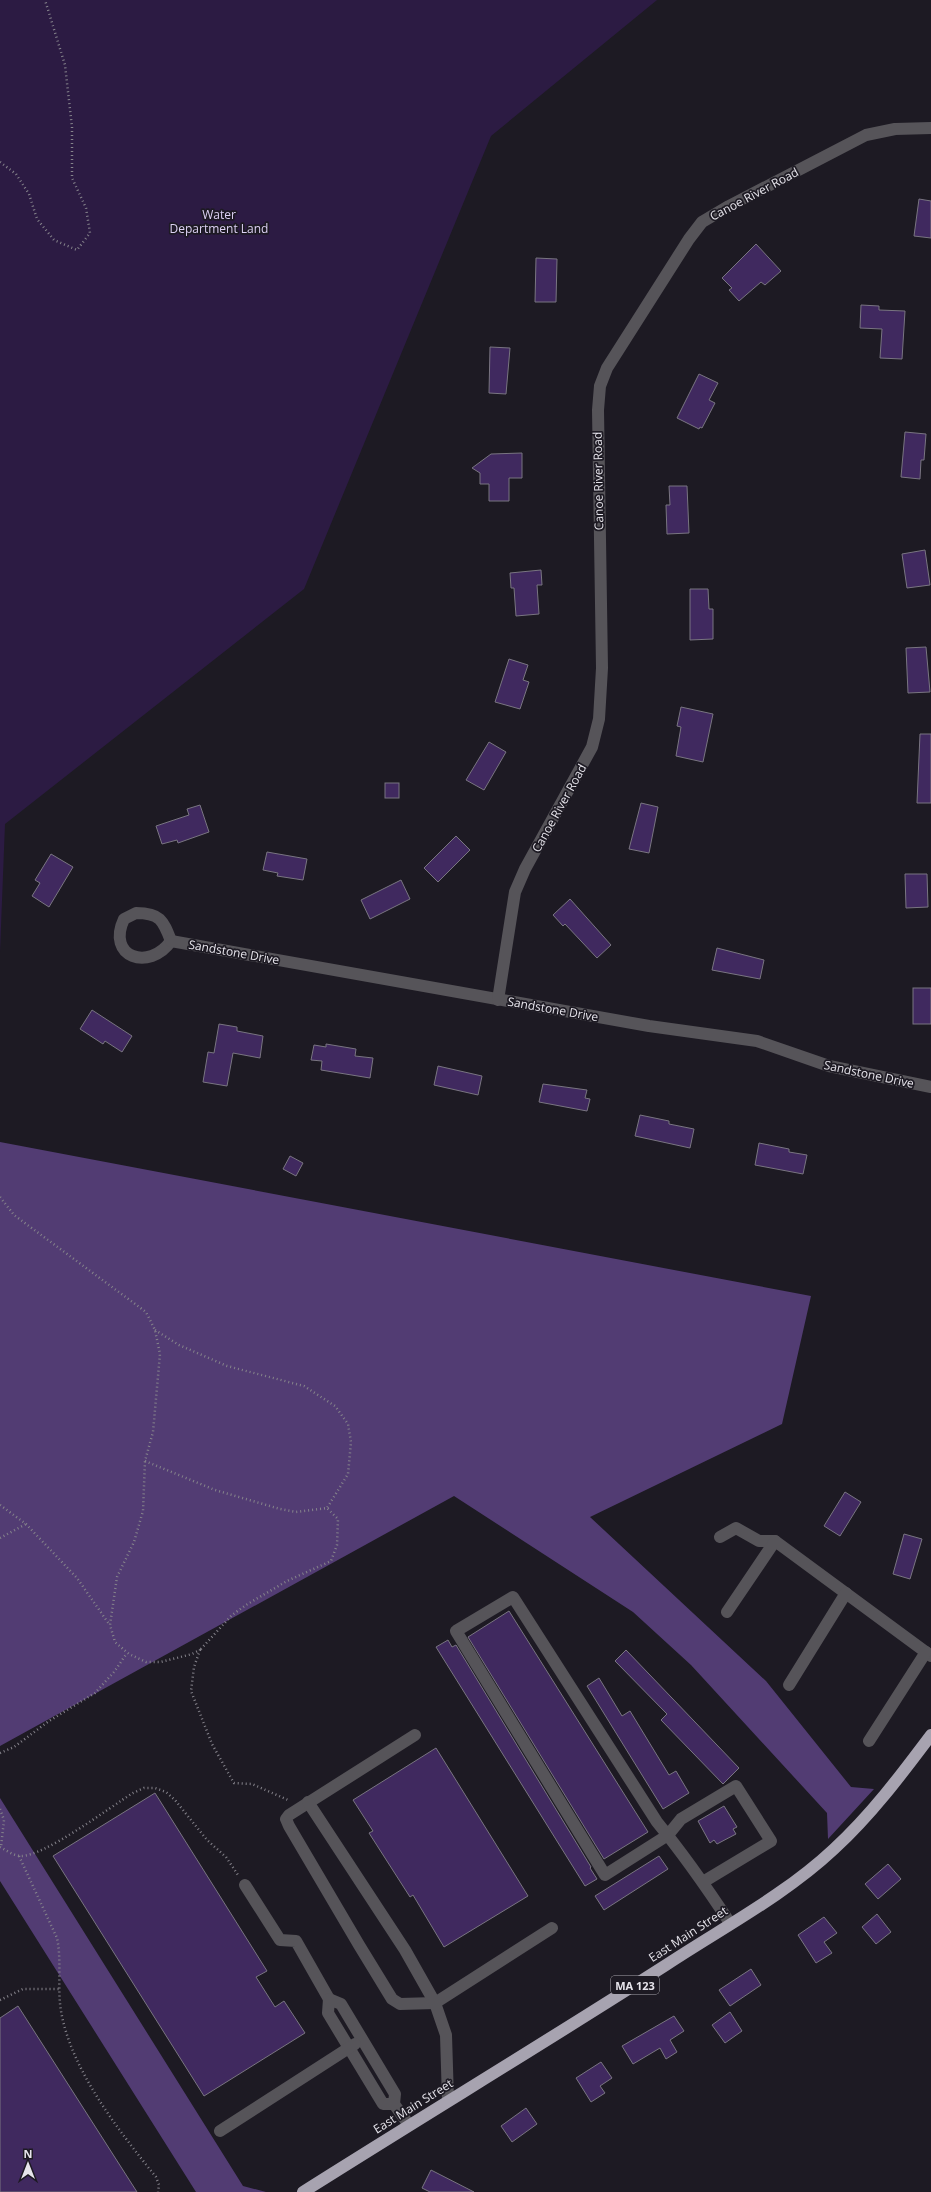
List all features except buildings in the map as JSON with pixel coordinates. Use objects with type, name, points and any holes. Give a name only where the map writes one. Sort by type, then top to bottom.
[{"type":"highway","name":"East Main Street","points":[[308,2191],[448,2100],[633,1986],[792,1882],[832,1850],[885,1795],[931,1735]]},
{"type":"street","name":"Canoe River Road","points":[[498,1000],[515,892],[525,869],[592,747],[599,720],[602,668],[598,410],[600,386],[607,368],[689,239],[702,222],[729,206],[866,134],[895,129],[931,128]]},
{"type":"street","name":"Sandstone Drive","points":[[136,913],[150,913],[160,918],[165,925],[171,941],[166,949],[155,956],[138,958],[126,952],[119,941],[118,930],[124,919],[136,913]]},
{"type":"street","name":"Sandstone Drive","points":[[171,941],[498,1000],[649,1026],[757,1042],[829,1066],[931,1088]]},
{"type":"street","points":[[720,1537],[736,1528],[759,1541],[775,1541],[928,1654],[869,1741]]},
{"type":"street","points":[[727,1612],[775,1541]]},
{"type":"street","points":[[789,1685],[846,1594]]},
{"type":"street","points":[[703,1882],[771,1841],[736,1786],[681,1819],[668,1835],[605,1875],[456,1631],[513,1597],[657,1822],[668,1835],[703,1882],[730,1923]]},
{"type":"street","points":[[415,1735],[287,1816],[287,1821],[358,1945],[396,2002],[406,2005],[435,2003],[552,1928]]},
{"type":"street","points":[[308,1802],[405,1950],[435,2003],[446,2034],[448,2100]]},
{"type":"street","points":[[245,1885],[280,1940],[296,1941],[329,1999],[328,2014],[383,2104],[394,2104]]},
{"type":"street","points":[[329,1999],[341,2004],[395,2094],[394,2104],[409,2125]]},
{"type":"street","points":[[220,2131],[362,2039]]},
{"type":"path","points":[[0,162],[16,174],[28,194],[37,219],[54,240],[77,250],[90,233],[86,208],[72,178],[72,127],[65,65],[45,0]]},
{"type":"path","points":[[0,1197],[14,1215],[146,1312],[155,1330],[160,1354],[153,1432],[145,1462],[143,1511],[134,1542],[117,1577],[110,1625]]},
{"type":"path","points":[[155,1330],[179,1345],[227,1366],[304,1386],[335,1406],[348,1424],[351,1442],[348,1474],[327,1508]]},
{"type":"path","points":[[145,1462],[215,1490],[280,1509],[296,1512],[327,1508]]},
{"type":"path","points":[[0,1505],[26,1524],[77,1578],[110,1625],[115,1642],[127,1653],[146,1662],[161,1662],[192,1654],[200,1650],[232,1614],[246,1604],[287,1581],[331,1561],[337,1545],[338,1519],[327,1508]]},
{"type":"path","points":[[0,1538],[26,1524]]},
{"type":"path","points":[[200,1650],[194,1667],[191,1691],[212,1744],[234,1783],[252,1784],[284,1799],[308,1802]]},
{"type":"path","points":[[0,1753],[14,1746],[49,1721],[95,1693],[114,1672],[127,1653]]},
{"type":"path","points":[[0,1809],[4,1820],[0,1847],[19,1856],[31,1854],[52,1844],[133,1793],[144,1788],[155,1788],[166,1792],[175,1800],[207,1840],[226,1857],[245,1885]]},
{"type":"path","points":[[19,1856],[56,1938],[60,1951],[61,2012],[78,2061],[106,2110],[156,2177],[159,2185],[158,2192]]},
{"type":"path","points":[[0,2000],[23,1989],[60,1989]]},
{"type":"green space","name":"Water Department Land","points":[[0,0],[657,0],[491,136],[304,589],[5,824],[0,952]]},
{"type":"shaded area","points":[[0,1142],[811,1296],[782,1424],[590,1517],[766,1681],[851,1787],[874,1789],[828,1839],[827,1813],[691,1665],[633,1612],[454,1496],[0,1746]]},
{"type":"shaded area","points":[[0,1798],[243,2186],[266,2192],[196,2192],[0,1881]]}]
